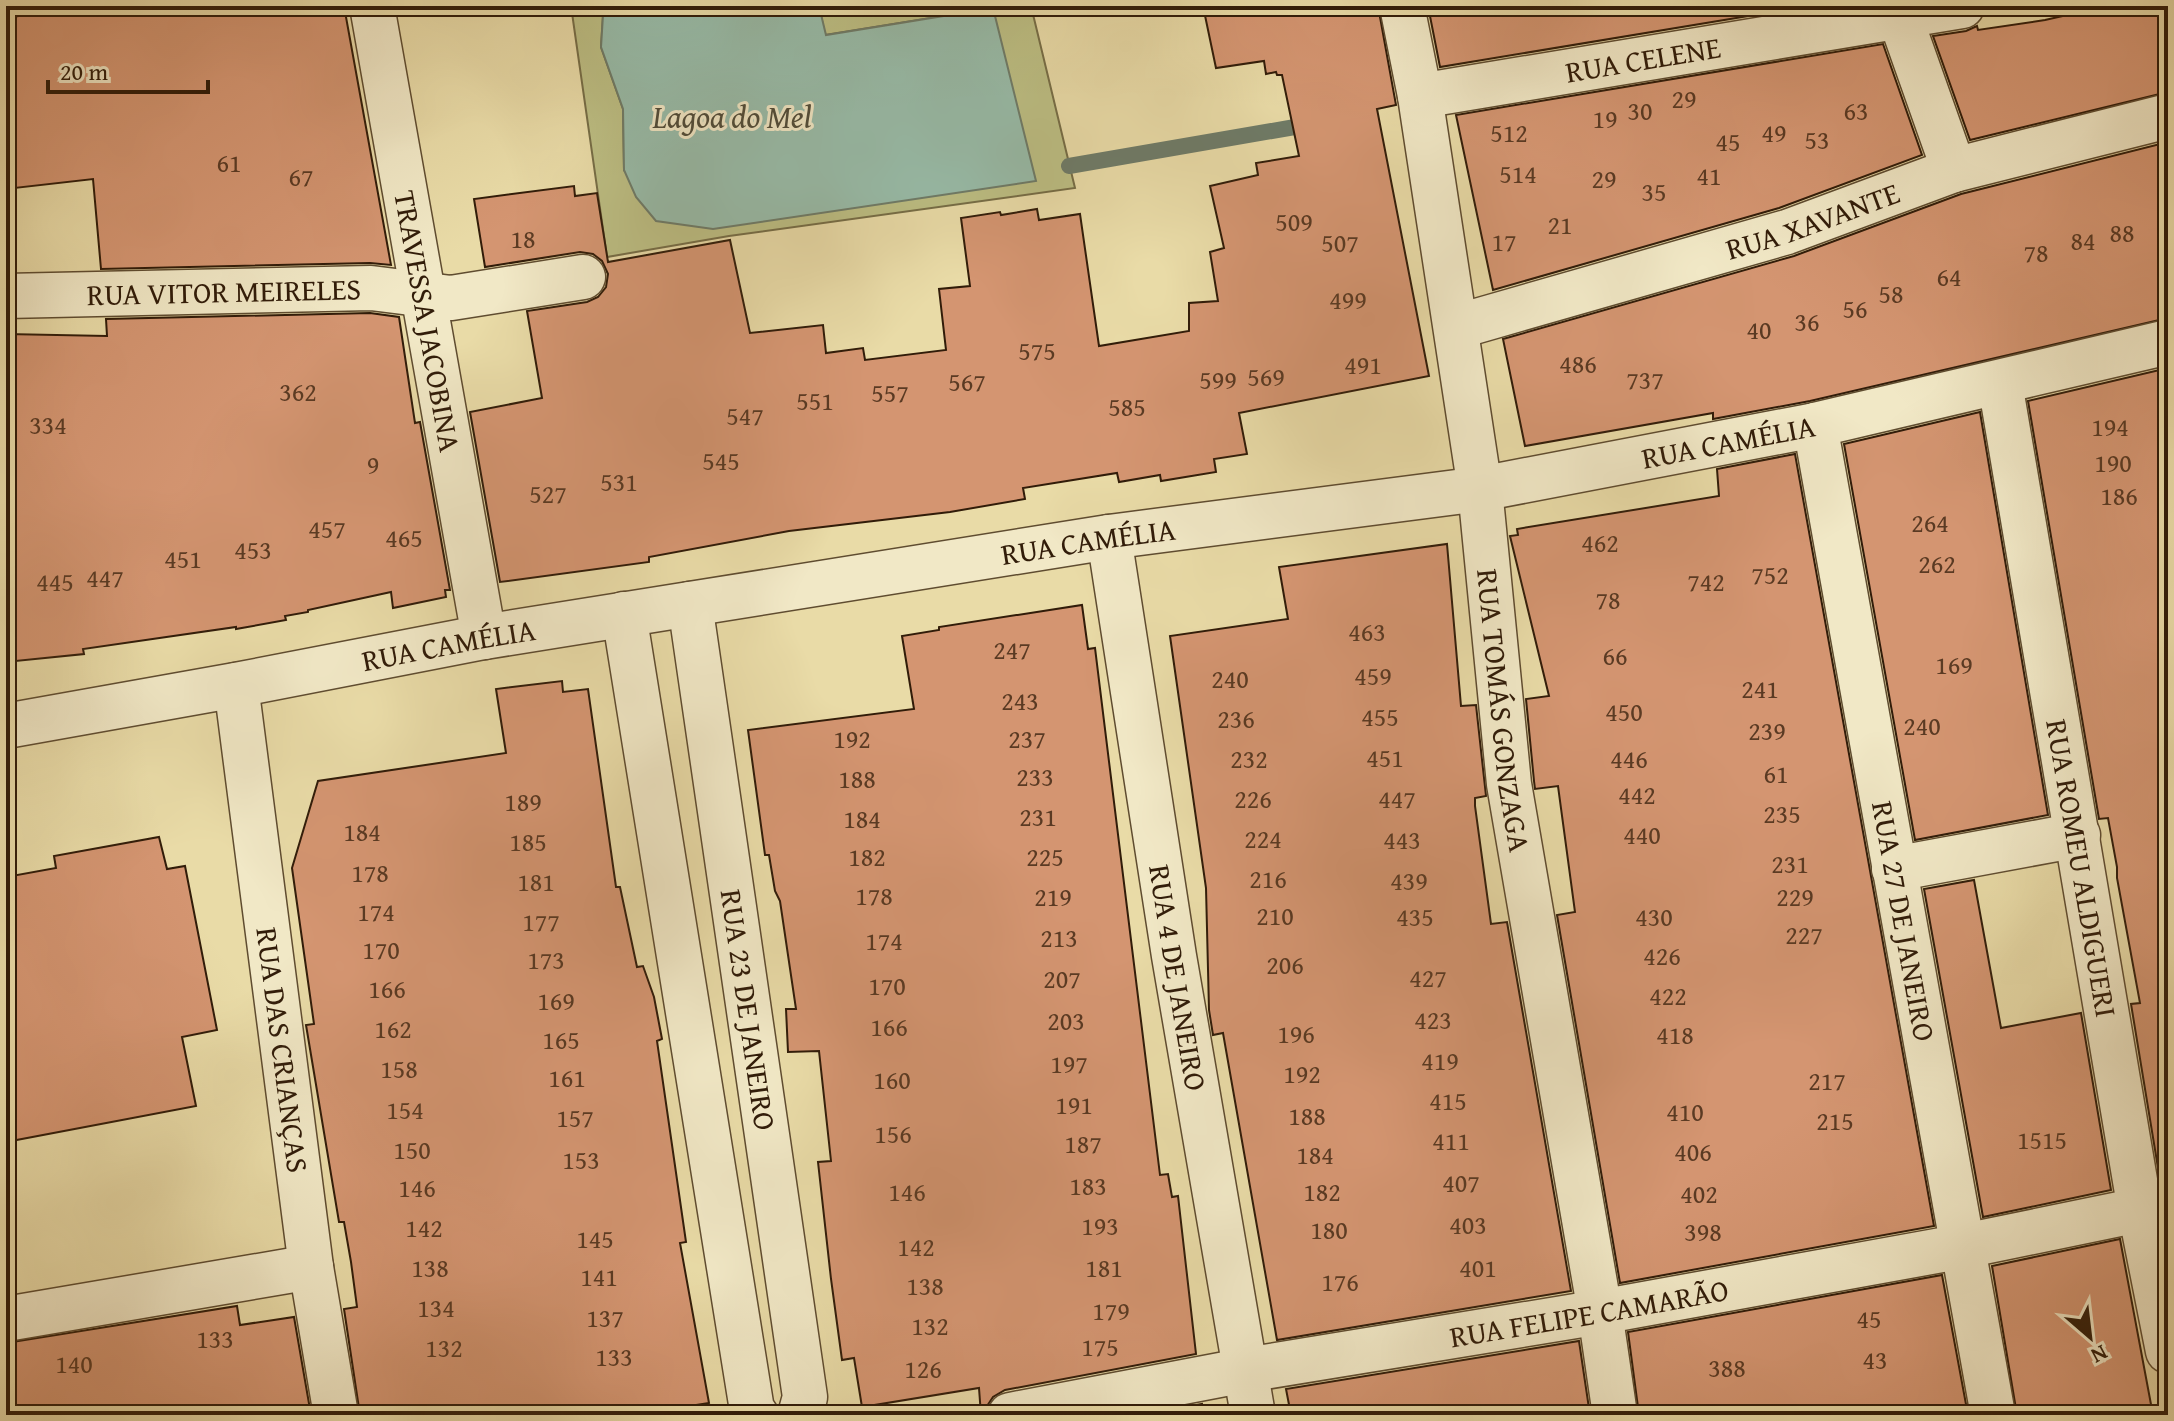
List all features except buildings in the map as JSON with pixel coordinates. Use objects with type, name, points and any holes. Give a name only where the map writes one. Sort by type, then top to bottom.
[{"type":"street","name":"TRAVESSA JACOBINA","points":[[372,6],[484,637]]},
{"type":"street","name":"RUA TOMÁS GONZAGA","points":[[1402,6],[1420,96],[1480,489],[1509,784],[1615,1415]]},
{"type":"street","name":"RUA CELENE","points":[[1420,96],[1898,11],[1962,6]]},
{"type":"street","points":[[1898,11],[1954,170]]},
{"type":"street","name":"RUA XAVANTE","points":[[1456,327],[1787,232],[1954,170],[2168,116]]},
{"type":"street","name":"RUA VITOR MEIRELES","points":[[6,296],[371,288],[451,298],[583,277]]},
{"type":"street","name":"RUA CAMÉLIA","points":[[6,726],[624,614],[1109,537],[1480,489],[1815,425],[2168,342]]},
{"type":"street","name":"RUA ROMEU ALDIGUERI","points":[[2000,383],[2078,835],[2154,1207],[2168,1351]]},
{"type":"street","name":"RUA 27 DE JANEIRO","points":[[1815,425],[1993,1415]]},
{"type":"street","name":"RUA 4 DE JANEIRO","points":[[1109,537],[1174,956],[1253,1415]]},
{"type":"street","name":"RUA 23 DE JANEIRO","points":[[690,604],[805,1397],[800,1415]]},
{"type":"street","name":"RUA 23 DE JANEIRO","points":[[624,614],[752,1410],[756,1415]]},
{"type":"street","name":"RUA DAS CRIANÇAS","points":[[236,685],[311,1267],[336,1415]]},
{"type":"street","points":[[1894,869],[2078,835]]},
{"type":"street","name":"RUA FELIPE CAMARÃO","points":[[1010,1415],[1246,1370],[1600,1312],[1964,1246],[2154,1207]]},
{"type":"street","points":[[6,1319],[311,1267]]},
{"type":"green space","name":"Lagoa do Mel","points":[[571,6],[632,6],[603,15],[601,47],[623,109],[624,170],[993,8],[825,35],[819,6],[1031,6],[1075,188],[729,236],[607,257]]},
{"type":"water","name":"Lagoa do Mel","points":[[632,6],[819,6],[826,35],[993,8],[1036,181],[713,229],[656,221],[636,197],[624,170],[623,109],[601,47],[603,15]]},
{"type":"waterway","points":[[1069,166],[1312,124]]}]
